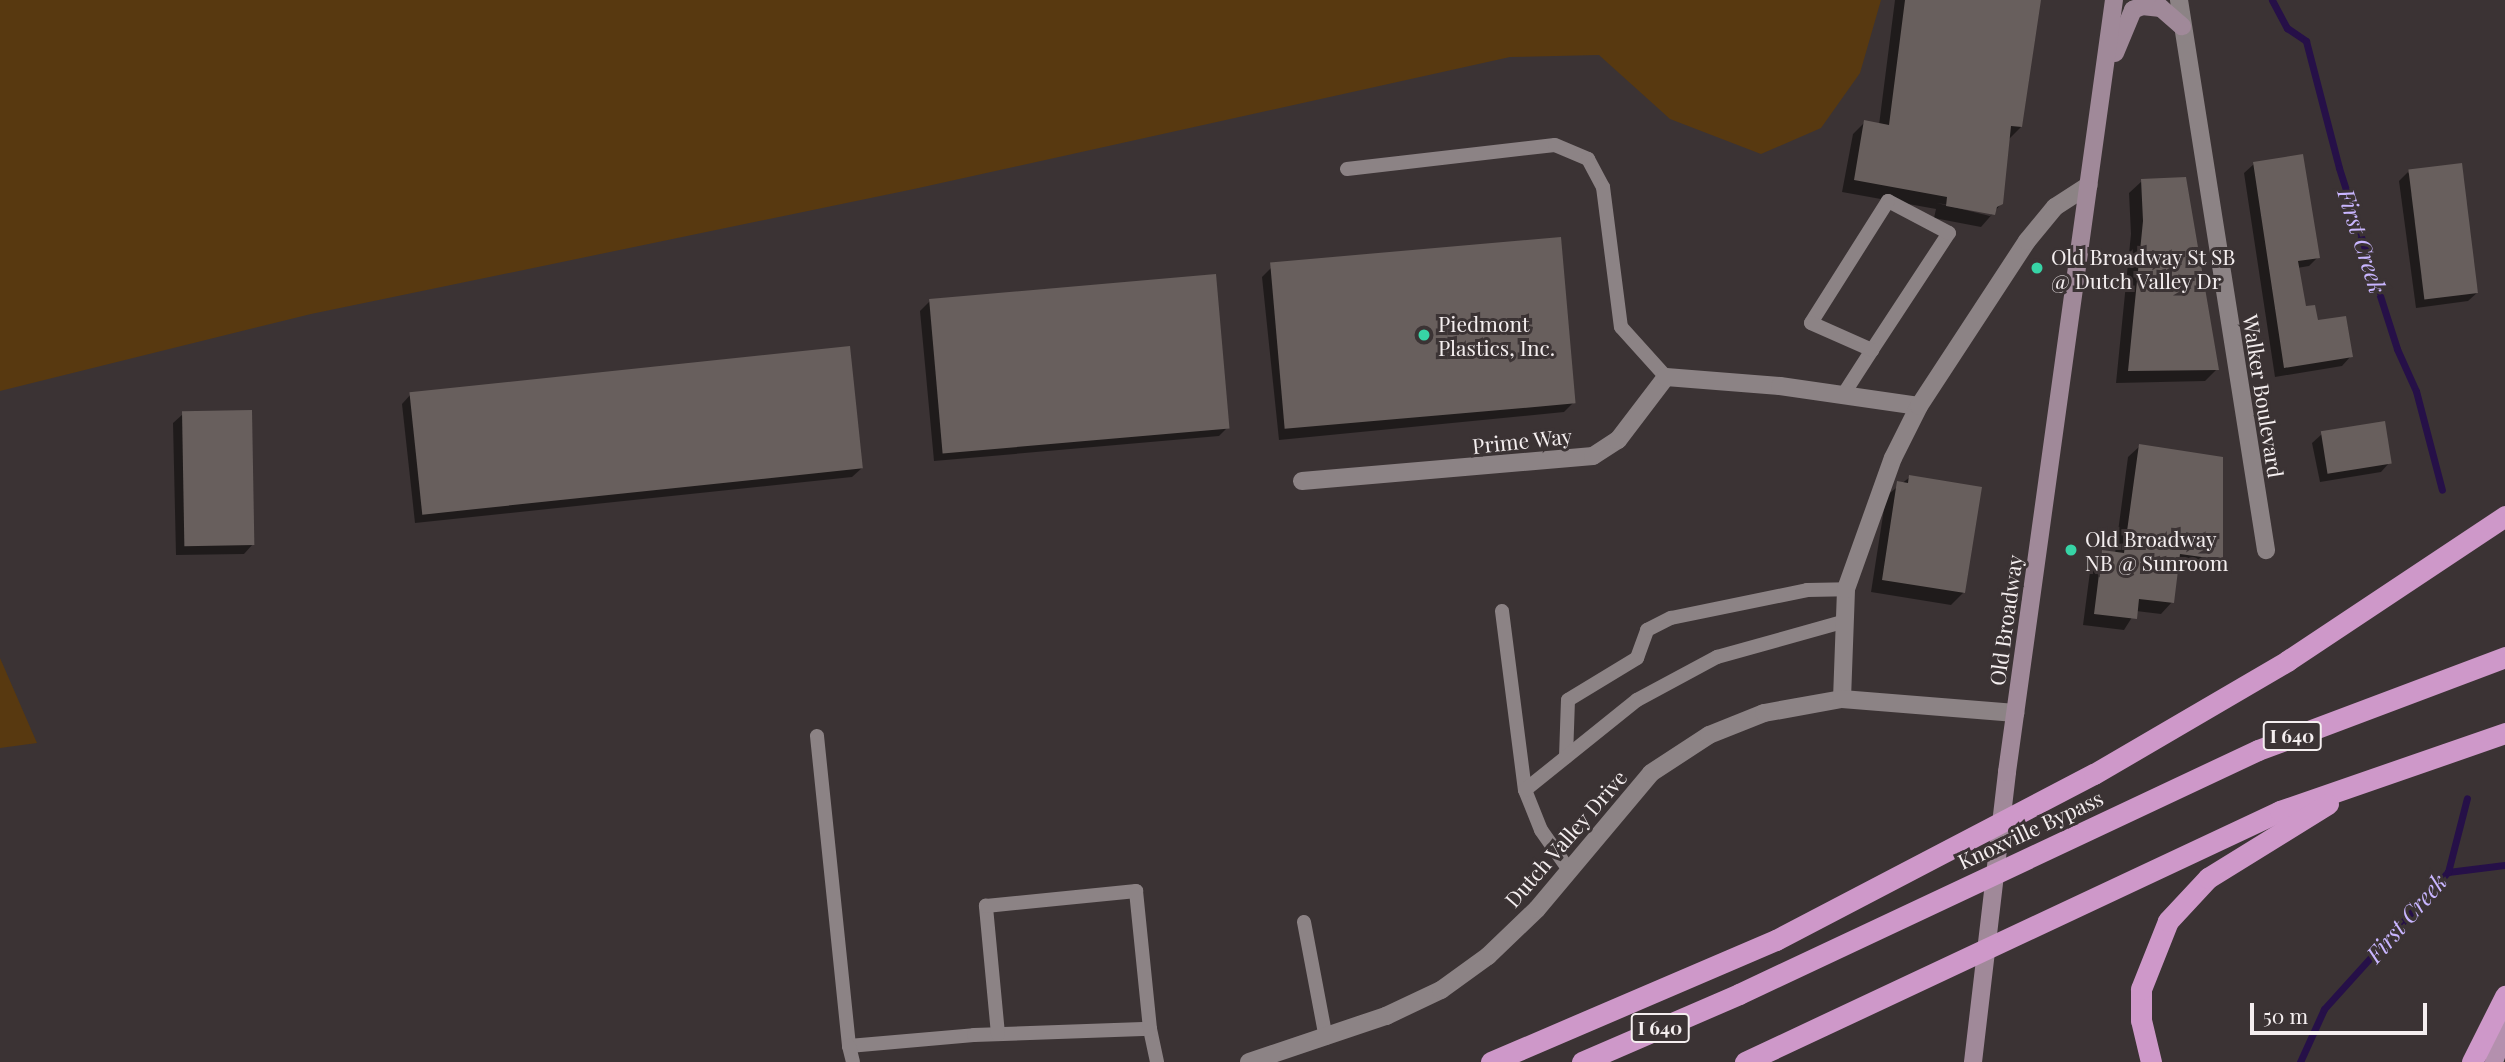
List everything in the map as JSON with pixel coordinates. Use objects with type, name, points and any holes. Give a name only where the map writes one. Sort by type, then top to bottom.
[{"type":"highway","points":[[1491,1062],[1776,940],[2094,774],[2287,662],[2505,516]]},
{"type":"highway","name":"Knoxville Bypass","points":[[1582,1062],[1915,911],[2258,750],[2505,657]]},
{"type":"highway","points":[[1745,1062],[2070,907],[2280,811],[2505,733]]},
{"type":"highway","points":[[2151,1062],[2141,1020],[2141,989],[2156,946],[2176,911],[2207,878],[2351,788]]},
{"type":"highway","points":[[2472,1062],[2505,996]]},
{"type":"main road","name":"Old Broadway","points":[[1973,1062],[2015,713],[2114,0]]},
{"type":"main road","points":[[2102,96],[2133,10],[2161,8],[2182,26]]},
{"type":"main road","points":[[2494,1062],[2505,1030]]},
{"type":"street","name":"Walker Boulevard","points":[[2179,0],[2266,550]]},
{"type":"street","points":[[1842,699],[1842,622],[1846,589],[1893,458],[1919,405],[2027,241],[2055,207],[2090,185]]},
{"type":"street","points":[[1666,377],[1919,405]]},
{"type":"street","name":"Prime Way","points":[[1302,481],[1593,456],[1618,440],[1666,377]]},
{"type":"street","name":"Dutch Valley Drive","points":[[1249,1062],[1326,1038],[1441,990],[1488,957],[1569,870],[1651,772],[1709,735],[1764,713],[1842,699],[2015,713]]},
{"type":"lane","points":[[1347,169],[1555,145],[1587,159],[1603,187],[1621,327],[1666,377]]},
{"type":"lane","points":[[1843,395],[1949,233],[1888,201],[1811,323],[1872,350]]},
{"type":"lane","points":[[1566,757],[1568,700],[1637,658],[1647,629],[1671,618],[1808,590],[1846,589]]},
{"type":"lane","points":[[1502,611],[1525,790],[1541,830],[1569,870]]},
{"type":"lane","points":[[1525,790],[1637,700],[1717,657],[1842,622]]},
{"type":"lane","points":[[817,736],[849,1046],[853,1062]]},
{"type":"lane","points":[[998,1034],[986,906],[1136,891],[1150,1029],[1157,1062]]},
{"type":"lane","points":[[1304,922],[1326,1038]]},
{"type":"lane","points":[[849,1046],[998,1034],[1150,1029]]},
{"type":"shaded area","points":[[0,0],[1881,0],[1860,73],[1821,128],[1761,154],[1670,119],[1599,55],[1510,57],[914,189],[311,314],[0,391]]},
{"type":"shaded area","points":[[0,658],[37,743],[0,748]]},
{"type":"building","points":[[1905,0],[2041,0],[2022,127],[2011,126],[2003,204],[1997,207],[1995,215],[1946,206],[1947,197],[1854,180],[1864,120],[1889,125]]},
{"type":"building","points":[[2303,154],[2320,258],[2298,261],[2306,306],[2315,305],[2318,320],[2346,316],[2353,357],[2284,368],[2253,162]]},
{"type":"building","points":[[2462,163],[2478,293],[2424,300],[2408,170]]},
{"type":"building","points":[[2186,177],[2219,370],[2128,371],[2143,221],[2141,179]]},
{"type":"building","name":"Piedmont Plastics, Inc.","points":[[1561,237],[1576,403],[1285,429],[1270,262]]},
{"type":"building","points":[[1216,274],[1230,428],[943,454],[929,299]]},
{"type":"building","points":[[850,346],[863,468],[422,515],[409,392]]},
{"type":"building","points":[[252,410],[254,545],[184,546],[182,411]]},
{"type":"building","points":[[2385,421],[2392,463],[2328,474],[2321,431]]},
{"type":"building","points":[[2139,444],[2223,457],[2223,560],[2180,554],[2174,603],[2139,599],[2137,619],[2094,614],[2102,550],[2124,553]]},
{"type":"building","points":[[1909,475],[1982,487],[1965,593],[1882,580],[1897,481],[1908,483]]},
{"type":"waterway","name":"First Creek","points":[[2272,0],[2287,28],[2306,41],[2339,168],[2397,349],[2416,391],[2442,490]]},
{"type":"waterway","name":"First Creek","points":[[2300,1062],[2324,1009],[2448,872],[2467,798]]},
{"type":"waterway","points":[[2448,872],[2505,865]]},
{"type":"place","name":"Old Broadway St SB @ Dutch Valley Dr","points":[[2037,268]]},
{"type":"place","name":"Piedmont Plastics, Inc.","points":[[1424,335]]},
{"type":"place","name":"Old Broadway NB @ Sunroom","points":[[2071,550]]}]
